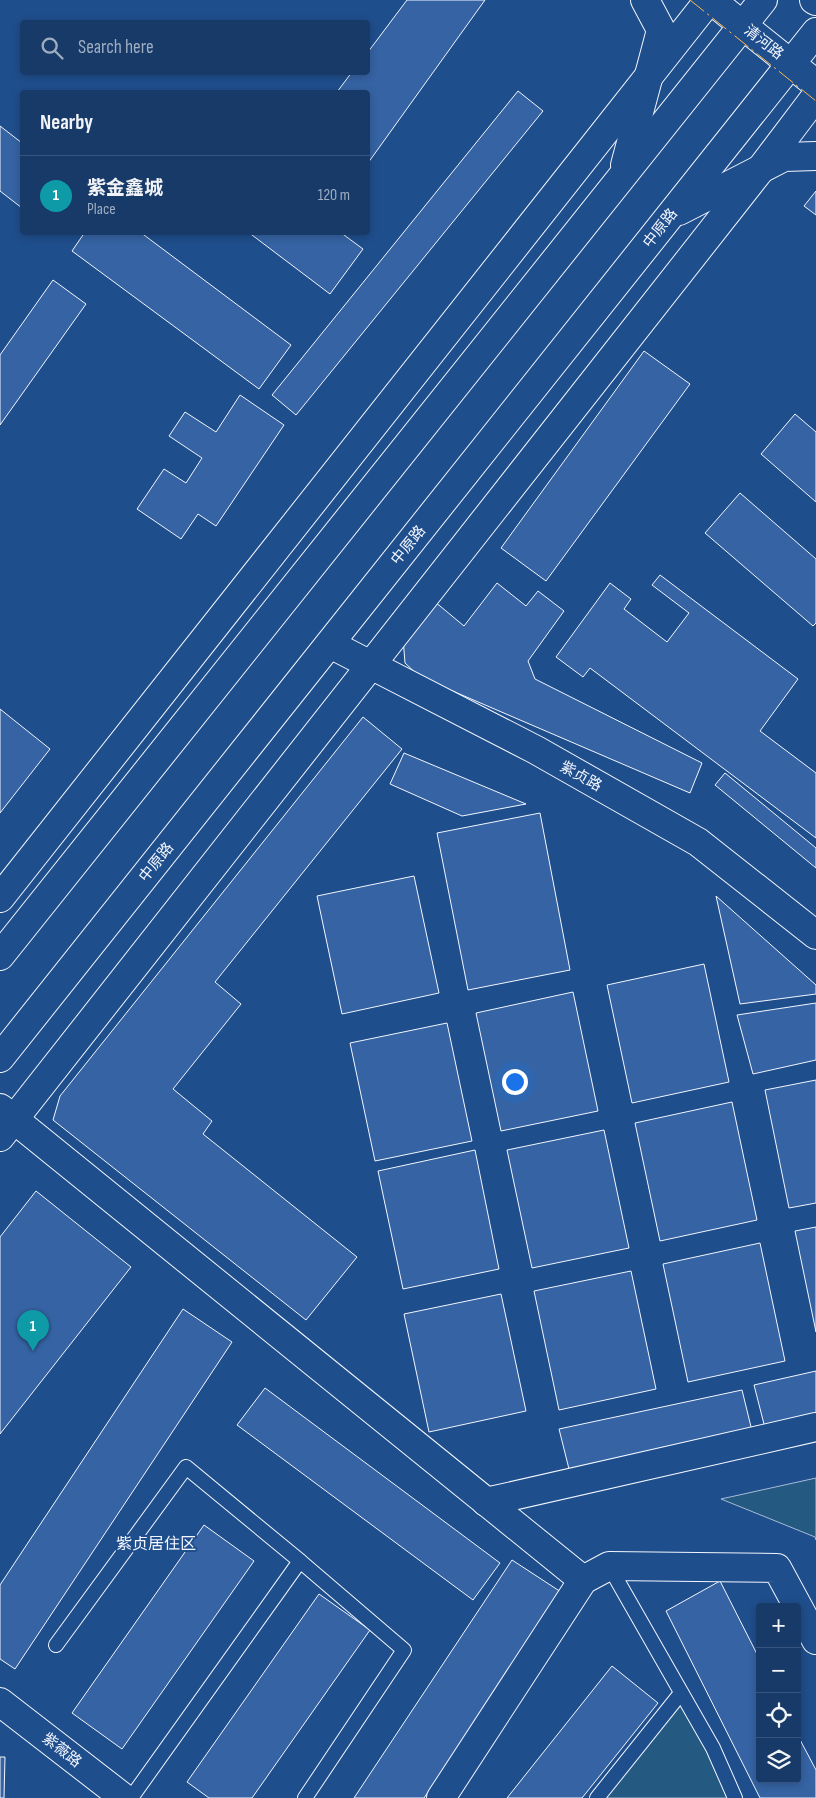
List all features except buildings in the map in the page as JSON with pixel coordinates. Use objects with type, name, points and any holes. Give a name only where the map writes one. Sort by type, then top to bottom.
[{"type":"street","points":[[622,176],[661,30],[645,0]]},
{"type":"street","points":[[0,898],[710,0]]},
{"type":"street","name":"清河路","points":[[710,0],[816,84]]},
{"type":"street","points":[[0,956],[763,0]]},
{"type":"street","name":"中原路","points":[[0,1058],[816,32]]},
{"type":"street","points":[[583,1580],[5,1121],[371,666],[816,96]]},
{"type":"street","points":[[671,215],[784,157],[816,156]]},
{"type":"street","name":"紫贞路","points":[[330,644],[536,750],[698,842],[816,934]]},
{"type":"street","points":[[486,1502],[816,1427]]},
{"type":"street","points":[[441,1798],[583,1580],[609,1566],[777,1568],[816,1640]]},
{"type":"street","name":"紫薇路","points":[[0,1702],[124,1798]]},
{"type":"lane","points":[[56,1645],[186,1468],[300,1561],[404,1650],[305,1798]]},
{"type":"lane","points":[[131,1798],[300,1561]]},
{"type":"lane","points":[[609,1566],[713,1748],[735,1798]]},
{"type":"lane","points":[[597,1798],[681,1692]]},
{"type":"shaded area","points":[[816,1478],[816,1540],[815,1537],[721,1499]]},
{"type":"shaded area","points":[[681,1693],[735,1798],[597,1798]]},
{"type":"power","points":[[690,0],[816,101]]},
{"type":"place","name":"紫金鑫城","points":[[33,1351]]},
{"type":"district","name":"紫贞居住区","points":[[156,1543]]}]
